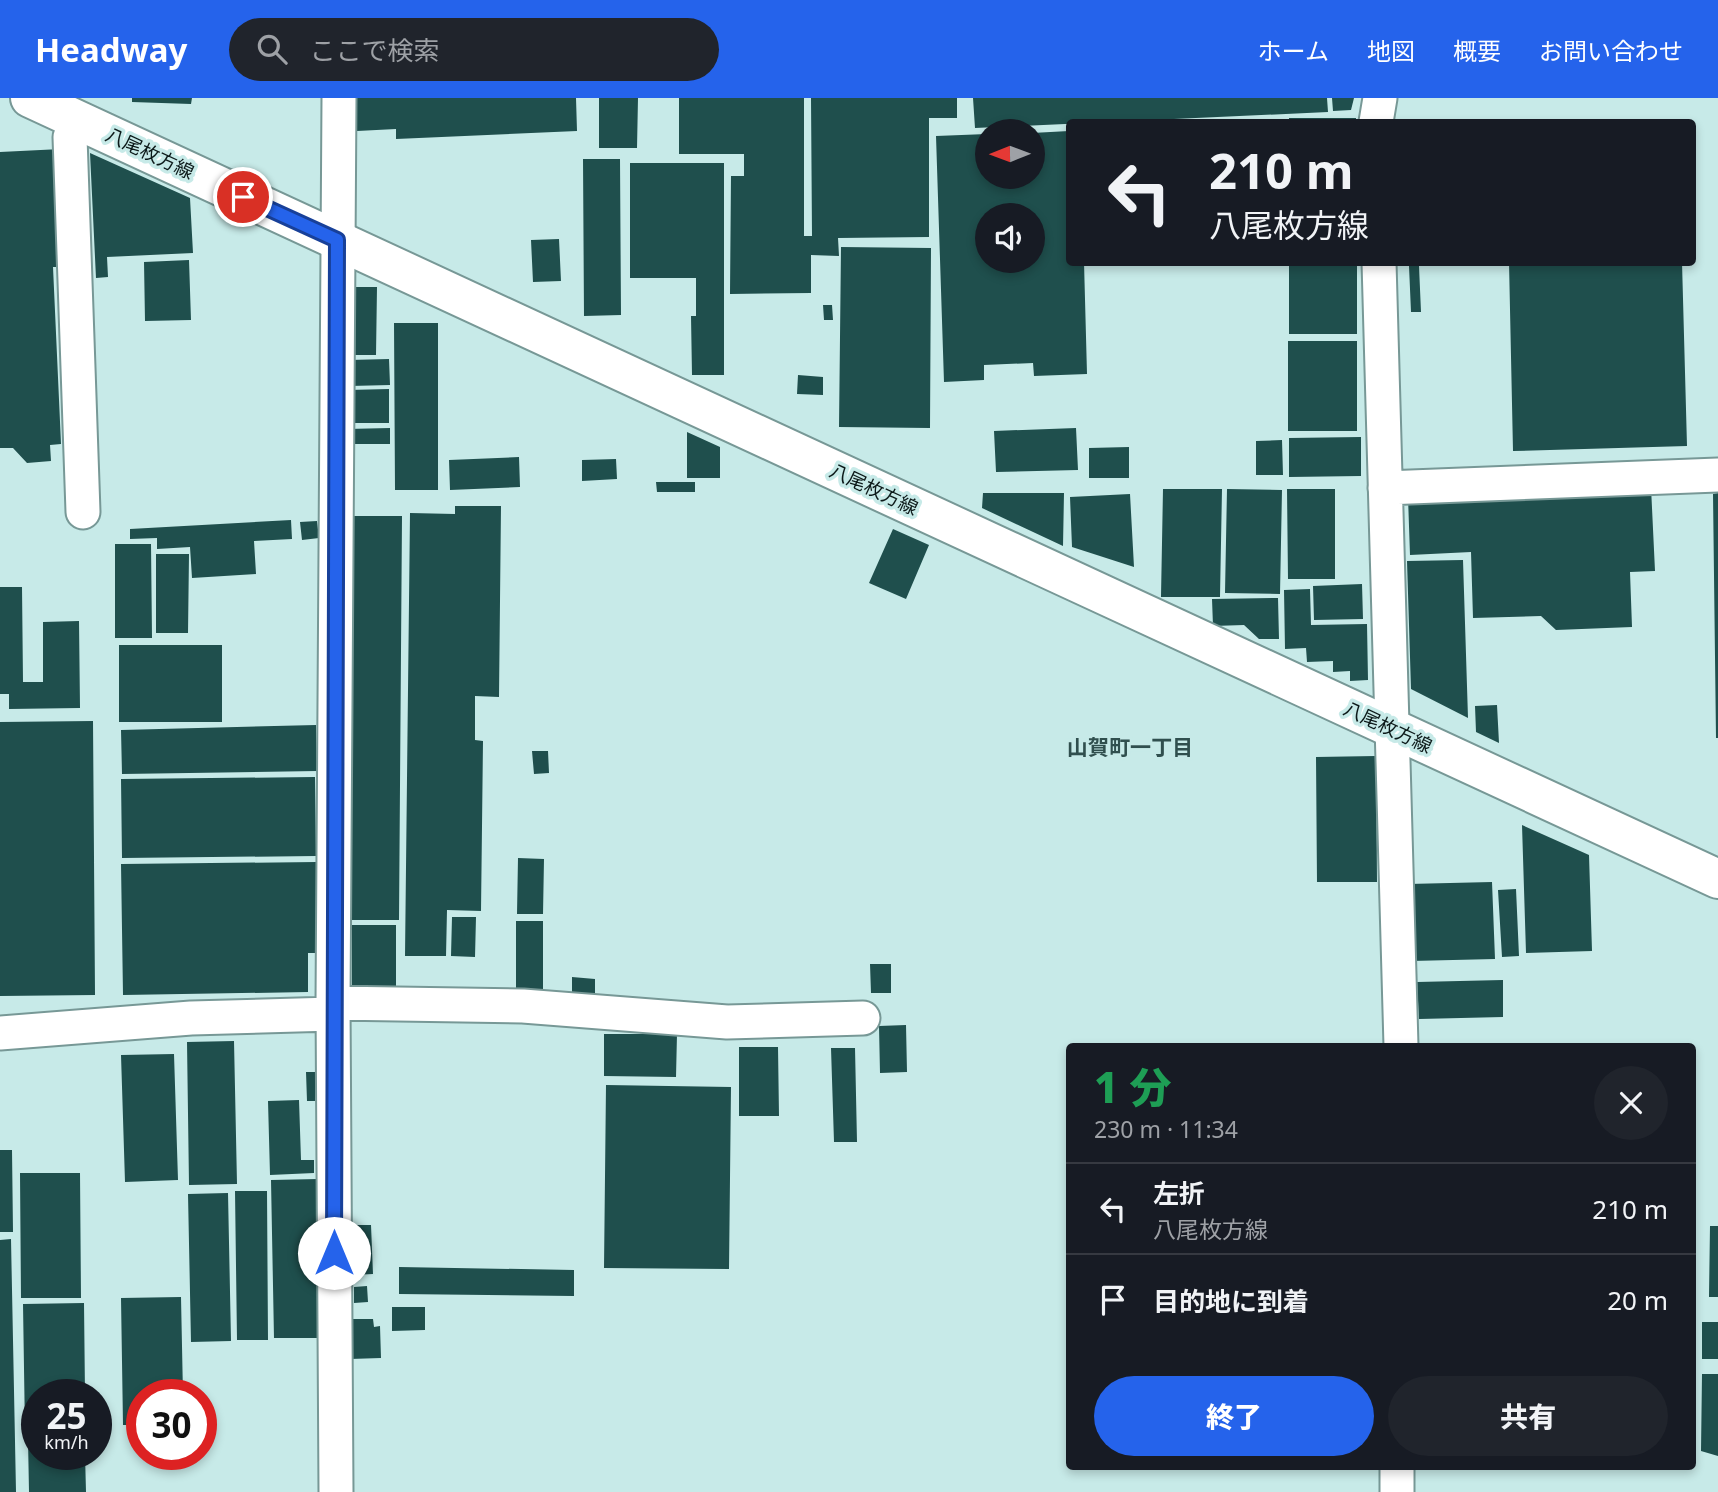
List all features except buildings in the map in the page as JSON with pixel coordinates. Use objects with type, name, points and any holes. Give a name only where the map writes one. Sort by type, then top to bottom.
[{"type":"main road","name":"八尾枚方線","points":[[57,107],[337,240],[1718,879]]},
{"type":"street","points":[[335,1492],[333,1008],[339,98]]},
{"type":"street","points":[[1376,119],[1380,98]]},
{"type":"street","points":[[57,107],[70,137],[83,512]]},
{"type":"street","points":[[1379,266],[1401,1043]]},
{"type":"street","points":[[1385,488],[1718,475]]},
{"type":"street","points":[[0,1034],[333,1008],[523,1006],[727,1022],[863,1018]]},
{"type":"street","points":[[1397,1470],[1397,1492]]},
{"type":"district","name":"山賀町一丁目","points":[[1130,748]]},
{"type":"route","points":[[243,197],[337,240],[332,1003],[334,1253]]}]
